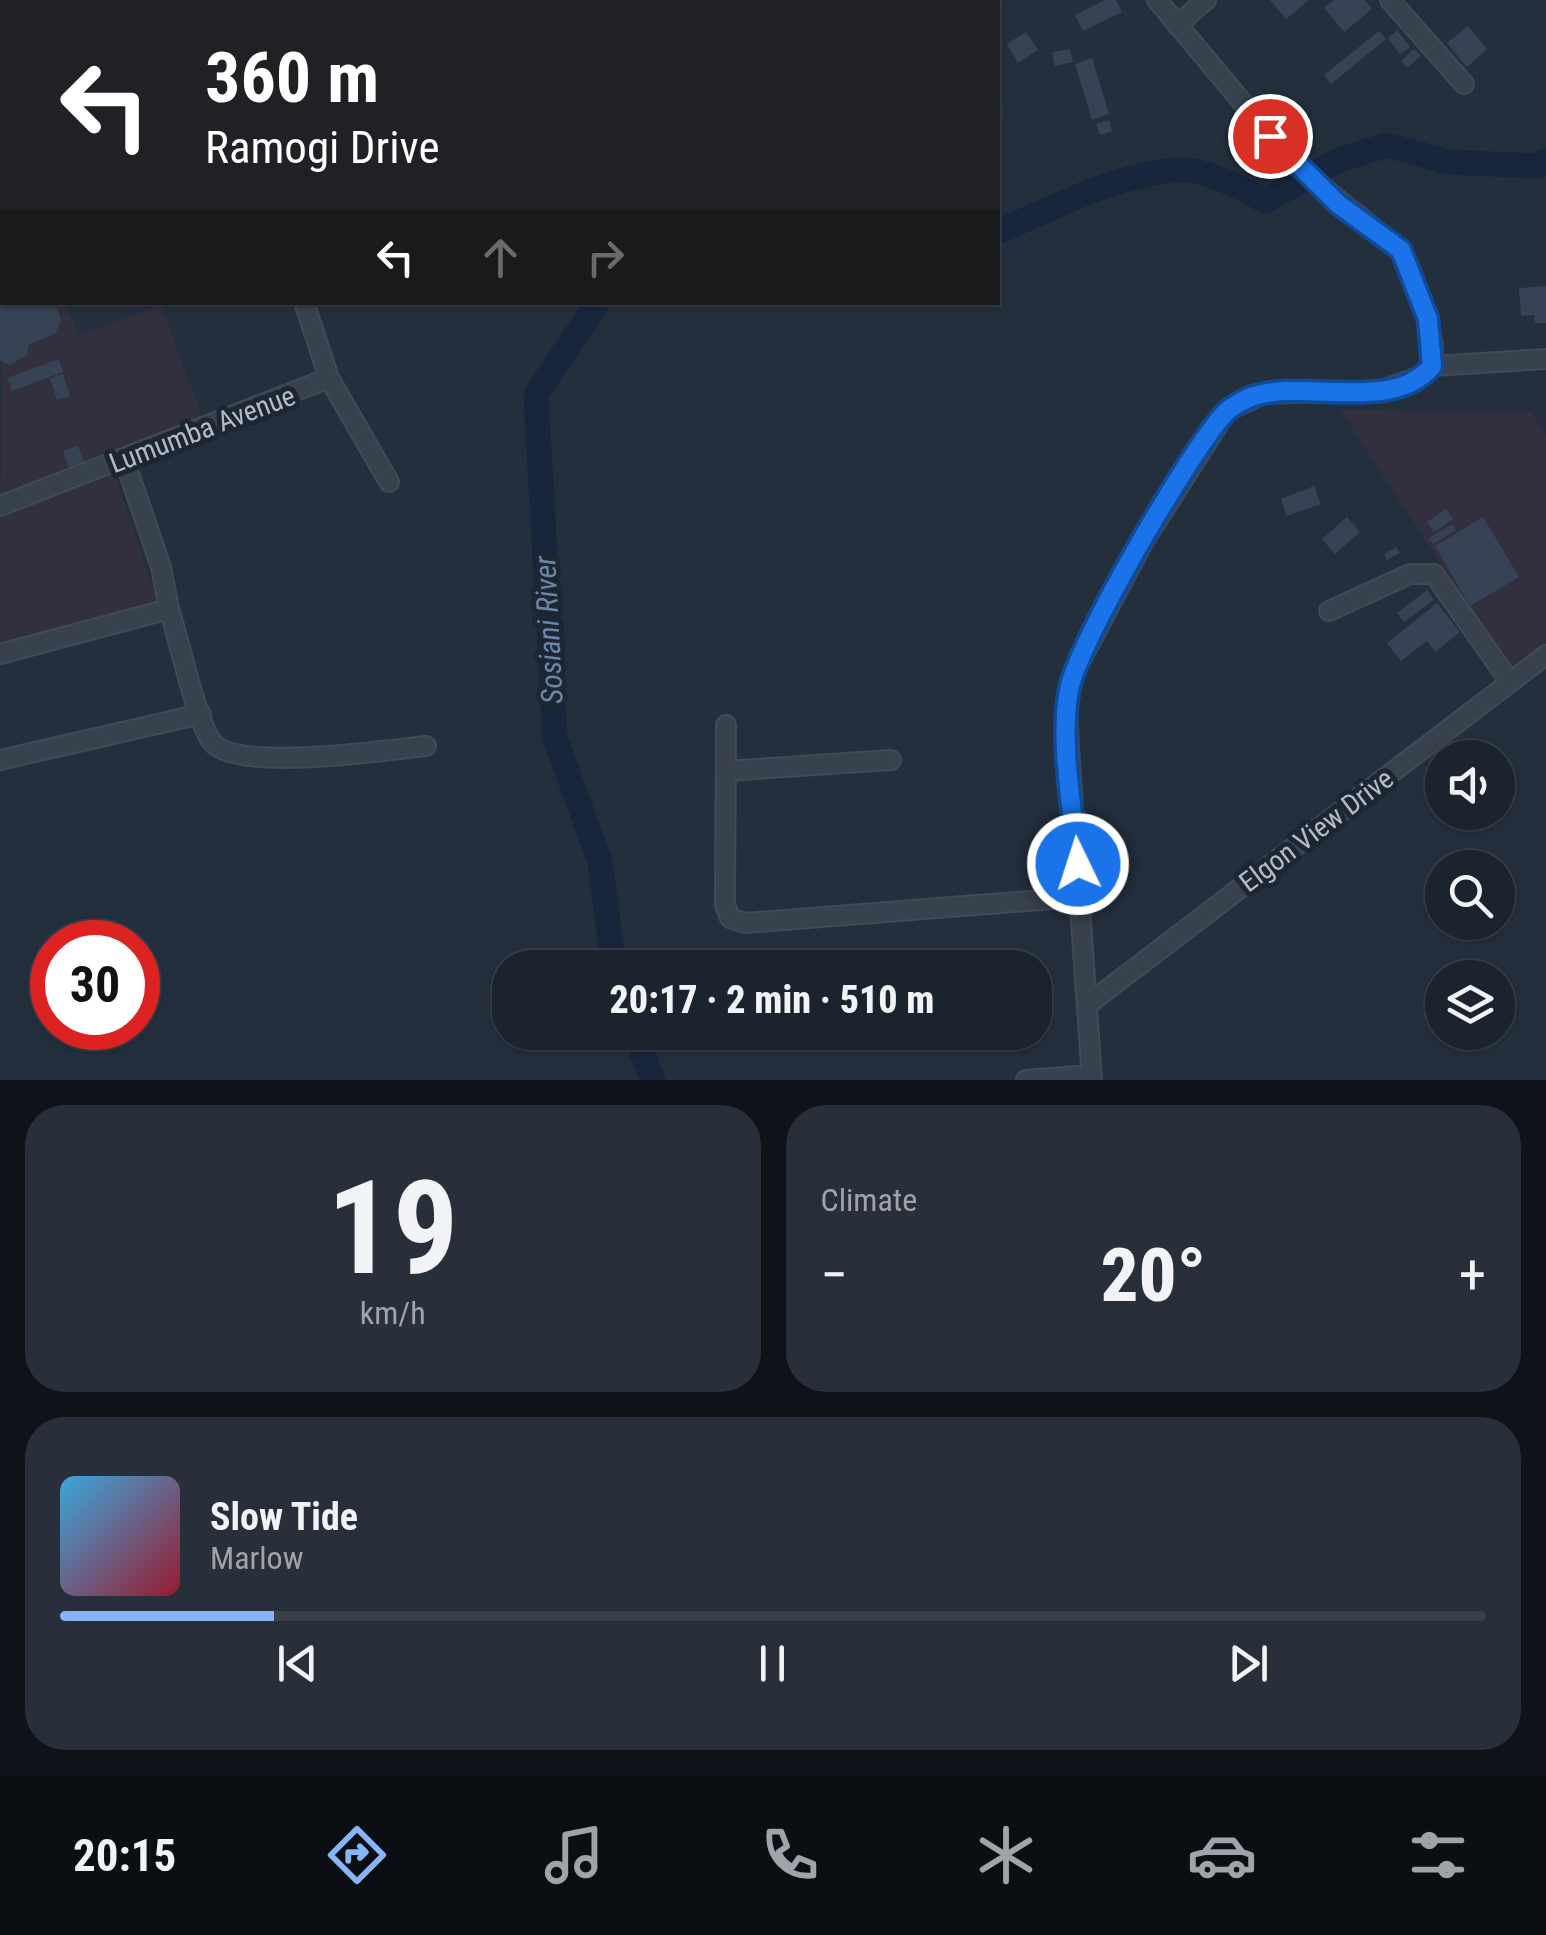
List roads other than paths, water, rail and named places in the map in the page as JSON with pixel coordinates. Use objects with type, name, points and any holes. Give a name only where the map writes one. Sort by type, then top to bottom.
[{"type":"street","points":[[1156,0],[1293,163],[1338,204],[1401,250],[1428,319],[1432,366]]},
{"type":"street","points":[[1177,25],[1206,0]]},
{"type":"street","points":[[1390,0],[1464,84]]},
{"type":"street","name":"Lumumba Avenue","points":[[0,506],[329,378],[305,305]]},
{"type":"street","points":[[1026,1080],[1092,1078],[1069,690],[1106,609],[1200,446],[1226,411],[1248,398],[1317,389],[1379,391],[1421,377],[1432,366],[1546,360]]},
{"type":"street","points":[[329,378],[389,482]]},
{"type":"street","points":[[124,459],[161,567],[169,609],[201,714],[214,744],[238,756],[316,756],[426,746]]},
{"type":"street","points":[[1329,610],[1410,574],[1434,574],[1510,682]]},
{"type":"street","points":[[0,654],[169,609]]},
{"type":"street","name":"Elgon View Drive","points":[[1087,1006],[1546,655]]},
{"type":"street","points":[[0,760],[201,714]]},
{"type":"street","points":[[726,725],[725,905],[730,918],[745,923],[1080,897]]},
{"type":"street","points":[[726,771],[892,760]]},
{"type":"waterway","name":"Sosiani River","points":[[1000,231],[1107,186],[1176,170],[1210,176],[1265,201],[1339,160],[1387,145],[1448,162],[1537,166],[1546,160]]},
{"type":"waterway","name":"Sosiani River","points":[[596,305],[536,394],[555,738],[600,862],[612,950]]},
{"type":"waterway","name":"Sosiani River","points":[[641,1050],[653,1080]]}]
